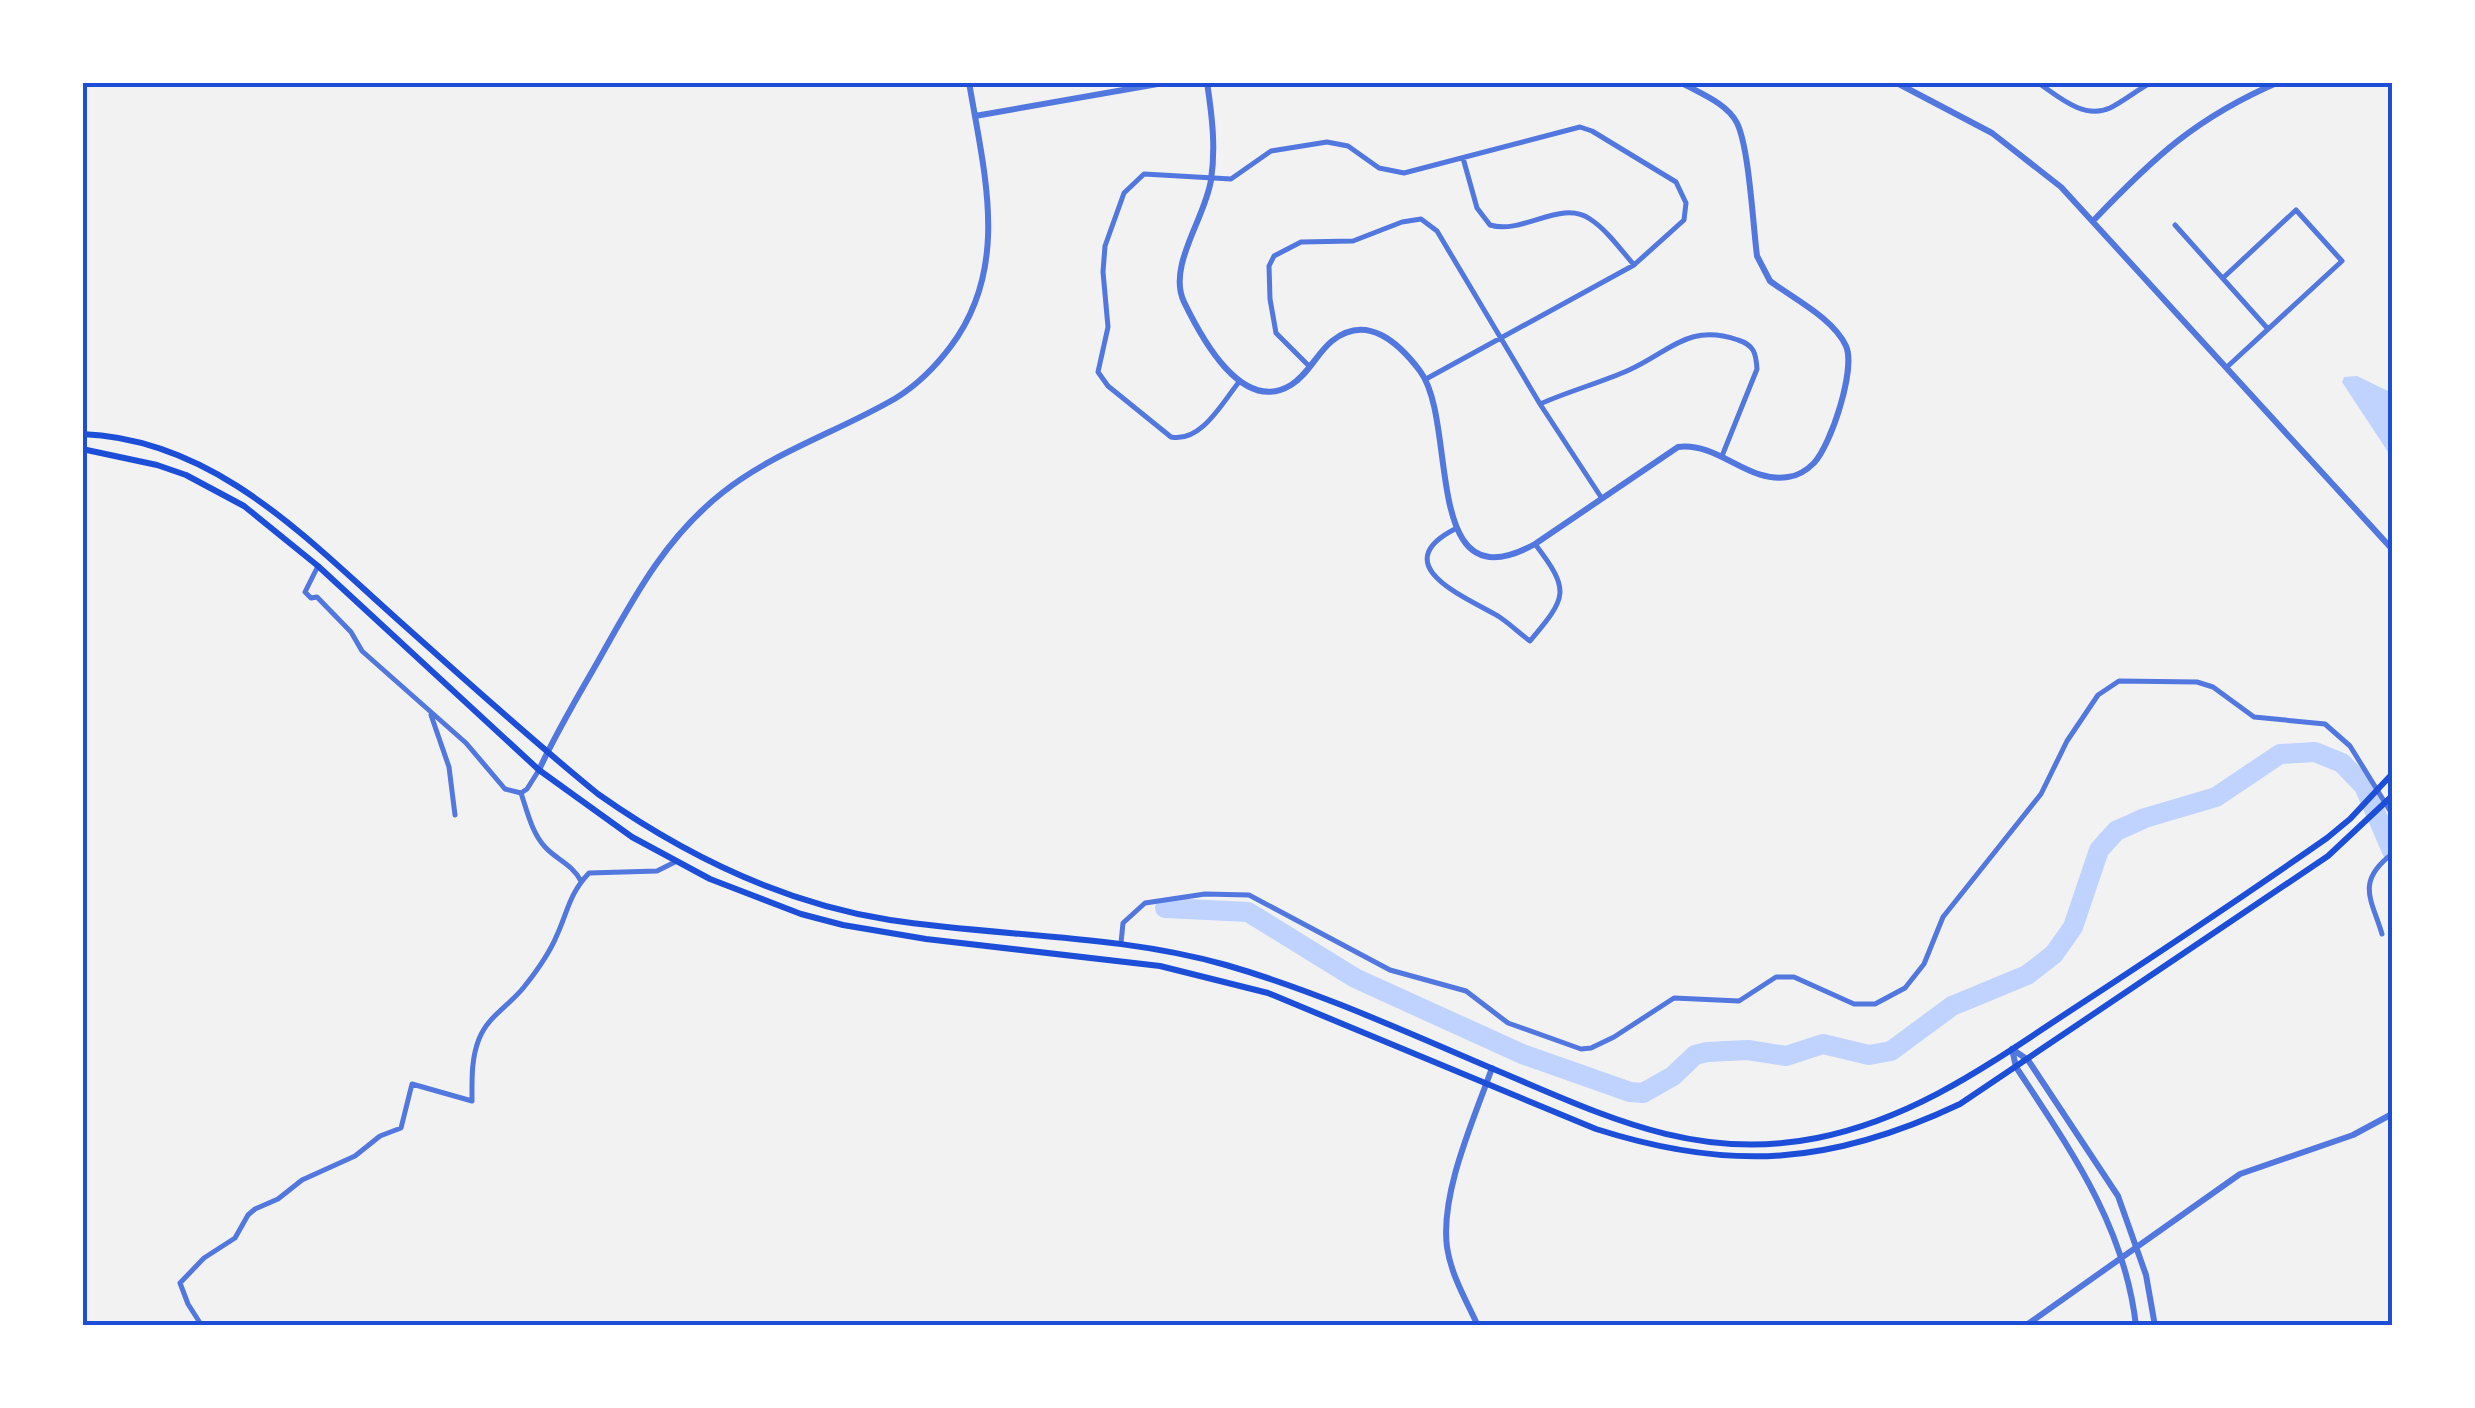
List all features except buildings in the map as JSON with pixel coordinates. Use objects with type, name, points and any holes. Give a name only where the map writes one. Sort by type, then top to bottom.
[{"type":"main road","points":[[82,434],[136,440],[232,481],[268,506],[547,752],[612,804],[716,867],[800,898],[886,919],[1121,943],[1231,966],[1322,999],[1610,1119],[1705,1142],[1770,1144],[1841,1133],[1906,1112],[2012,1050],[2299,858],[2350,819],[2392,774]]},
{"type":"main road","points":[[82,449],[157,464],[215,489],[267,523],[539,770],[603,818],[675,862],[755,898],[843,925],[926,939],[1160,966],[1268,992],[1596,1128],[1650,1146],[1704,1155],[1781,1157],[1845,1147],[1914,1126],[1960,1104],[2328,856],[2392,797]]},
{"type":"street","points":[[318,566],[305,592],[311,598],[317,597],[352,632],[362,651],[466,743],[505,789],[520,793],[527,789],[637,589],[678,533],[726,489],[897,397],[936,364],[960,334],[978,299],[989,254],[989,199],[969,82]]},
{"type":"street","points":[[974,116],[1169,82]]},
{"type":"street","points":[[1206,82],[1214,132],[1211,179],[1206,205],[1178,272],[1183,300],[1221,362],[1239,382],[1262,391],[1292,385],[1332,341],[1356,330],[1371,331],[1395,342],[1426,379],[1438,412],[1455,529],[1463,541],[1485,556],[1516,554],[1535,544],[1678,447],[1706,448],[1769,478],[1787,478],[1813,465],[1822,453],[1848,379],[1850,362],[1845,345],[1832,327],[1762,271],[1737,124],[1714,101],[1680,82]]},
{"type":"street","points":[[2037,82],[2080,110],[2094,112],[2109,108],[2152,82]]},
{"type":"street","points":[[2093,220],[2176,140],[2215,113],[2279,82]]},
{"type":"street","points":[[1899,83],[1992,133],[2061,188],[2392,549]]},
{"type":"street","points":[[1239,382],[1192,436],[1177,439],[1108,386],[1098,372],[1108,327],[1105,246],[1124,193],[1144,174],[1231,179],[1271,151],[1326,142],[1348,146],[1379,168],[1394,172],[1580,127],[1592,130],[1664,174],[1682,190],[1686,203],[1684,220],[1634,266],[1426,379]]},
{"type":"street","points":[[1463,158],[1477,208],[1490,225],[1513,228],[1578,212],[1598,224],[1634,266]]},
{"type":"street","points":[[2224,277],[2296,210],[2342,261],[2227,368]]},
{"type":"street","points":[[1309,366],[1276,333],[1269,266],[1274,256],[1301,242],[1352,240],[1421,218],[1438,231],[1540,404],[1601,497]]},
{"type":"street","points":[[2175,225],[2268,329]]},
{"type":"street","points":[[1540,404],[1578,386],[1633,368],[1696,333],[1728,336],[1751,346],[1757,370],[1722,456]]},
{"type":"street","points":[[1455,529],[1434,542],[1429,550],[1430,572],[1530,641],[1553,613],[1562,589],[1556,572],[1535,544]]},
{"type":"street","points":[[1121,943],[1123,923],[1145,903],[1205,894],[1248,895],[1390,970],[1466,992],[1508,1024],[1580,1050],[1614,1037],[1674,998],[1738,1000],[1776,977],[1794,977],[1854,1004],[1874,1004],[1888,1000],[1916,978],[1942,917],[2041,794],[2067,741],[2098,695],[2119,681],[2196,682],[2213,687],[2254,717],[2325,724],[2350,746],[2392,814]]},
{"type":"street","points":[[431,715],[449,767],[455,815]]},
{"type":"street","points":[[520,793],[540,840],[548,851],[574,868],[581,881]]},
{"type":"street","points":[[2382,934],[2370,905],[2369,886],[2390,856]]},
{"type":"street","points":[[202,1326],[180,1284],[204,1258],[235,1238],[248,1215],[302,1180],[348,1160],[380,1136],[402,1128],[412,1084],[472,1100],[473,1056],[479,1038],[486,1024],[522,990],[536,969],[558,934],[565,907],[581,881],[589,874],[657,871],[675,862]]},
{"type":"street","points":[[2012,1050],[2028,1060],[2118,1196],[2137,1246],[2155,1326]]},
{"type":"street","points":[[2012,1050],[2016,1067],[2102,1204],[2124,1256],[2136,1326]]},
{"type":"street","points":[[1478,1326],[1450,1261],[1447,1221],[1460,1162],[1492,1068]]},
{"type":"street","points":[[2026,1326],[2240,1174],[2353,1135],[2392,1114]]},
{"type":"water","points":[[2357,376],[2392,393],[2392,458],[2342,382],[2344,377]]},
{"type":"waterway","points":[[1165,908],[1248,912],[1355,978],[1522,1054],[1630,1092],[1643,1093],[1673,1076],[1695,1055],[1707,1052],[1748,1050],[1786,1056],[1823,1044],[1869,1055],[1891,1051],[1952,1006],[2027,975],[2054,954],[2073,927],[2099,850],[2116,831],[2216,797],[2280,754],[2315,752],[2342,763],[2364,786],[2392,851]]}]
